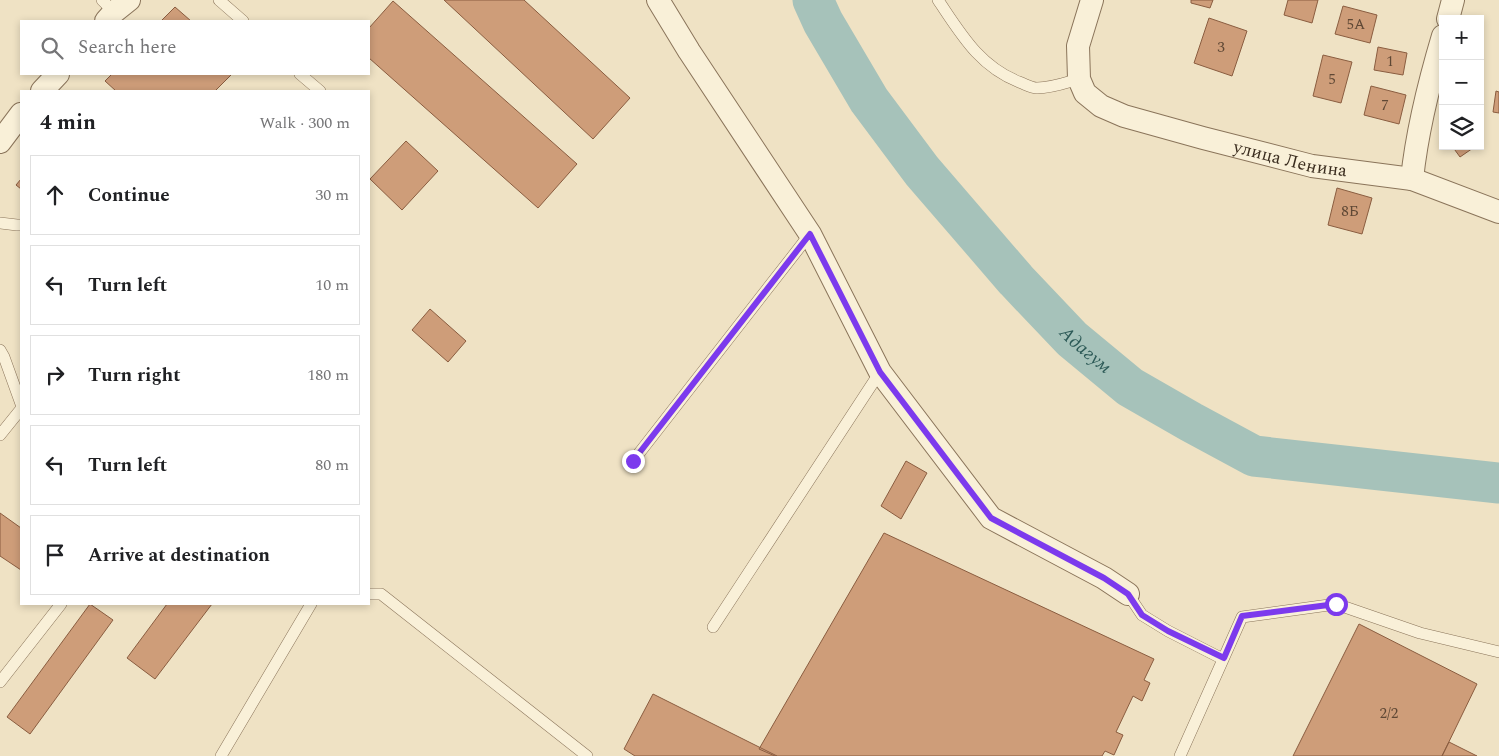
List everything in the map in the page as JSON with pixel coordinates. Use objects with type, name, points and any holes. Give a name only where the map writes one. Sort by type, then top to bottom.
[{"type":"street","points":[[658,0],[689,51],[810,234],[880,372],[991,518],[1104,578],[1128,594]]},
{"type":"street","points":[[1082,86],[1078,46],[1092,0]]},
{"type":"street","points":[[1449,15],[1454,0]]},
{"type":"street","points":[[1412,179],[1414,152],[1439,49]]},
{"type":"street","points":[[43,90],[57,75]]},
{"type":"street","name":"улица Ленина","points":[[1082,86],[1101,106],[1124,116],[1312,166],[1412,179],[1499,212]]},
{"type":"street","points":[[0,142],[20,115]]},
{"type":"lane","points":[[219,0],[241,20]]},
{"type":"lane","points":[[938,0],[966,42],[993,68],[1035,88],[1082,86]]},
{"type":"lane","points":[[301,75],[319,90]]},
{"type":"lane","points":[[0,223],[20,224]]},
{"type":"lane","points":[[633,461],[810,234]]},
{"type":"lane","points":[[0,350],[20,401]]},
{"type":"lane","points":[[713,628],[880,372]]},
{"type":"lane","points":[[0,436],[20,410]]},
{"type":"lane","points":[[370,594],[381,594],[588,756]]},
{"type":"lane","points":[[1128,594],[1142,615],[1168,631],[1224,658]]},
{"type":"lane","points":[[1180,756],[1242,616],[1336,604],[1420,633],[1499,652]]},
{"type":"lane","points":[[0,682],[60,605]]},
{"type":"lane","points":[[221,756],[310,605]]},
{"type":"building","points":[[444,0],[524,0],[630,98],[593,139]]},
{"type":"building","points":[[1191,0],[1213,0],[1210,8],[1191,3]]},
{"type":"building","points":[[1288,0],[1318,0],[1312,23],[1284,15]]},
{"type":"building","points":[[393,1],[577,164],[538,208],[370,59],[370,27]]},
{"type":"building","points":[[1343,6],[1377,15],[1370,43],[1335,34]]},
{"type":"building","points":[[175,7],[190,20],[162,20]]},
{"type":"building","points":[[1209,18],[1247,31],[1232,76],[1194,63]]},
{"type":"building","points":[[1378,47],[1407,53],[1403,75],[1374,70]]},
{"type":"building","points":[[1323,55],[1352,62],[1341,103],[1313,96]]},
{"type":"building","points":[[111,75],[231,75],[216,90],[115,90],[105,81]]},
{"type":"building","points":[[1371,86],[1406,95],[1399,124],[1364,115]]},
{"type":"building","points":[[1496,91],[1499,92],[1499,113],[1493,112]]},
{"type":"building","points":[[406,141],[438,171],[402,210],[370,179]]},
{"type":"building","points":[[1455,150],[1470,150],[1460,157]]},
{"type":"building","points":[[20,180],[20,188],[16,185]]},
{"type":"building","points":[[1337,188],[1372,198],[1362,234],[1328,225]]},
{"type":"building","points":[[430,309],[466,341],[448,362],[412,330]]},
{"type":"building","points":[[906,461],[927,473],[901,519],[881,506]]},
{"type":"building","points":[[0,513],[20,527],[20,569],[0,556]]},
{"type":"building","points":[[884,533],[1154,659],[1144,680],[1150,683],[1142,701],[1133,696],[1116,732],[1123,735],[1114,755],[1105,751],[1102,756],[775,756],[759,749]]},
{"type":"building","points":[[89,605],[113,620],[30,734],[7,717]]},
{"type":"building","points":[[166,605],[211,605],[155,679],[127,658]]},
{"type":"building","points":[[1359,624],[1477,684],[1442,756],[1293,756]]},
{"type":"building","points":[[653,694],[777,756],[635,756],[624,749]]},
{"type":"building","points":[[1449,742],[1477,756],[1442,756]]},
{"type":"waterway","name":"Адагум","points":[[813,0],[823,22],[869,100],[922,171],[1016,280],[1072,339],[1130,387],[1254,456],[1499,483]]},
{"type":"route","points":[[633,461],[810,234],[880,372],[991,518],[1104,578],[1128,594],[1142,615],[1168,631],[1224,658],[1242,616],[1336,604]]}]
